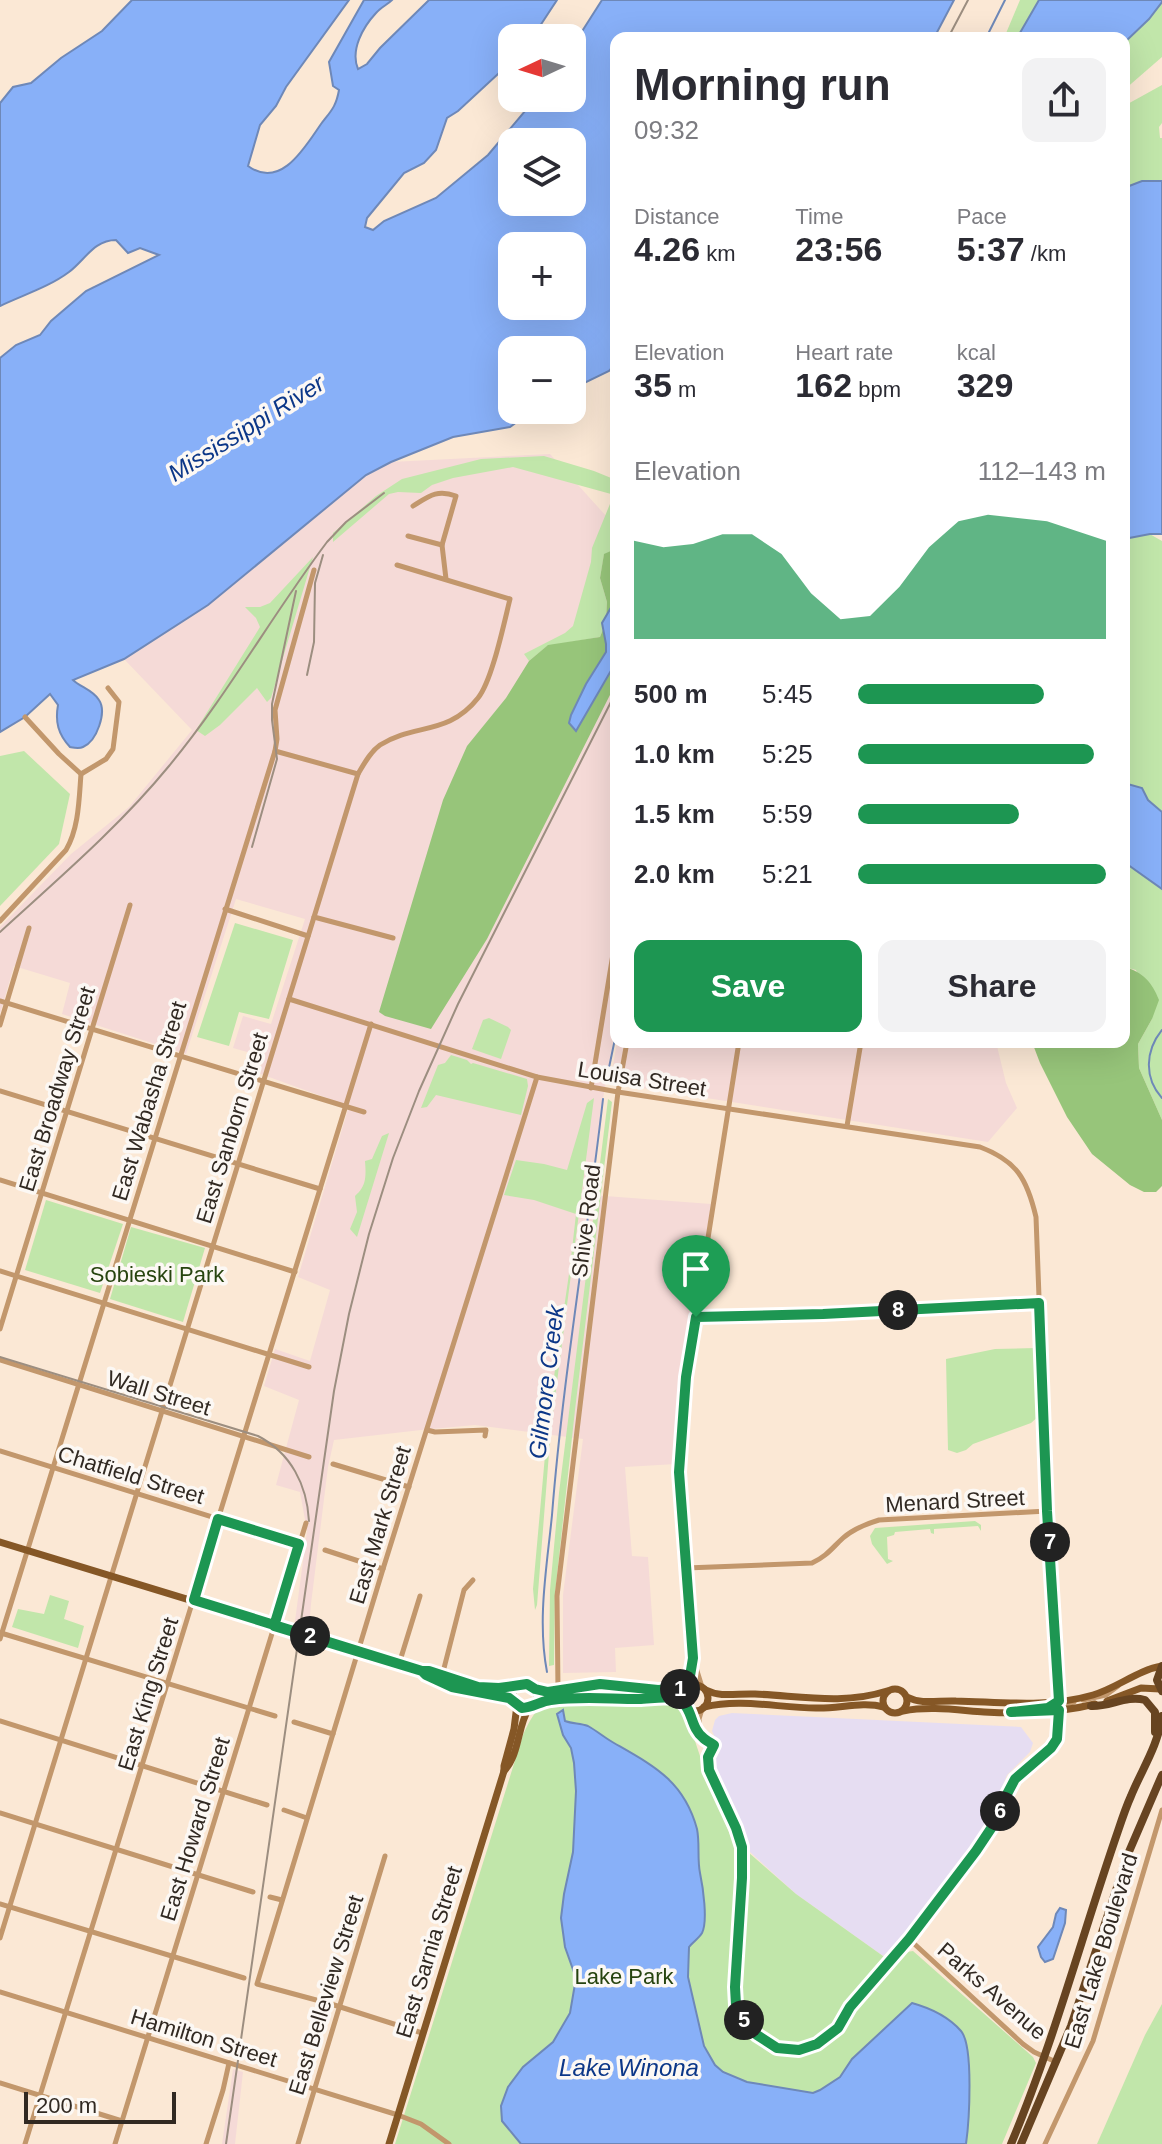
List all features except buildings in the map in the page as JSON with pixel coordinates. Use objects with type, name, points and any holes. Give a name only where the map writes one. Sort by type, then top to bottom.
[{"type":"highway","points":[[1161,1690],[1158,1677],[1162,1666]]},
{"type":"highway","points":[[1091,1706],[1132,1698],[1148,1702],[1155,1717],[1150,1757]]},
{"type":"highway","points":[[1011,2144],[1045,2058],[1119,1829],[1130,1797],[1156,1742],[1162,1716]]},
{"type":"highway","points":[[1021,2144],[1085,1990],[1128,1854],[1162,1775]]},
{"type":"main road","points":[[0,1542],[478,1687],[527,1684],[548,1692],[600,1684],[658,1690],[695,1686],[720,1695],[755,1694],[835,1700],[862,1698],[899,1689],[907,1697],[923,1702],[1059,1706],[1091,1706],[1141,1688],[1161,1690]]},
{"type":"main road","points":[[422,1671],[452,1687],[503,1696],[522,1708],[555,1699],[671,1698],[695,1711],[734,1703],[813,1708],[867,1704],[884,1707],[892,1713],[933,1708],[1011,1712],[1059,1706],[1162,1666]]},
{"type":"main road","points":[[515,1702],[514,1691],[519,1685]]},
{"type":"main road","points":[[686,1706],[683,1695],[688,1688]]},
{"type":"main road","points":[[532,1706],[537,1697],[535,1689]]},
{"type":"main road","points":[[703,1708],[708,1699],[704,1689]]},
{"type":"main road","points":[[884,1707],[883,1698],[887,1691]]},
{"type":"main road","points":[[903,1711],[907,1697]]},
{"type":"main road","name":"East Sarnia Street","points":[[389,2144],[504,1771],[514,1729],[515,1702]]},
{"type":"main road","name":"East Sarnia Street","points":[[504,1771],[515,1750],[524,1718],[532,1706]]},
{"type":"street","points":[[413,506],[429,496],[445,492],[456,496],[442,545],[446,579]]},
{"type":"street","points":[[408,536],[442,545]]},
{"type":"street","name":"East Sanborn Street","points":[[0,1938],[358,774],[380,745],[403,735],[446,724],[463,714],[480,697],[488,679],[510,599],[397,565]]},
{"type":"street","name":"East Wabasha Street","points":[[1,1635],[275,751],[275,710],[314,570]]},
{"type":"street","points":[[81,774],[106,759],[113,749],[119,702],[108,688]]},
{"type":"street","points":[[25,717],[81,774]]},
{"type":"street","points":[[275,751],[358,774]]},
{"type":"street","points":[[0,921],[66,850],[73,838],[81,774]]},
{"type":"street","name":"East Broadway Street","points":[[0,1329],[130,905]]},
{"type":"street","points":[[225,909],[308,936]]},
{"type":"street","points":[[314,917],[393,938]]},
{"type":"street","points":[[0,1025],[3,1001],[29,928]]},
{"type":"street","points":[[591,1088],[610,972]]},
{"type":"street","name":"Louisa Street","points":[[289,999],[537,1077],[591,1088],[980,1147],[999,1154]]},
{"type":"street","points":[[3,1001],[364,1112]]},
{"type":"street","name":"East King Street","points":[[25,2144],[371,1024]]},
{"type":"street","name":"Shive Road","points":[[558,1691],[557,1596],[626,1048]]},
{"type":"street","points":[[688,1688],[693,1658],[679,1472],[686,1377],[738,1048]]},
{"type":"street","points":[[847,1126],[860,1048]]},
{"type":"street","name":"East Mark Street","points":[[340,2007],[257,1984],[537,1077]]},
{"type":"street","points":[[0,1091],[320,1189]]},
{"type":"street","name":"Parks Avenue","points":[[686,1706],[697,1732],[714,1745],[708,1757],[709,1770],[742,1847],[736,2005],[742,2019],[757,2035],[777,2048],[799,2050],[817,2044],[838,2028],[850,2007],[909,1939],[985,1839],[1015,1779],[1057,1739],[1059,1706],[1047,1511],[1036,1217],[1031,1194],[1013,1166],[999,1154]]},
{"type":"street","points":[[0,1180],[295,1272]]},
{"type":"street","points":[[0,1271],[309,1367]]},
{"type":"street","points":[[696,1317],[1039,1303]]},
{"type":"street","name":"Wall Street","points":[[0,1360],[309,1457]]},
{"type":"street","points":[[427,1430],[486,1430],[485,1436]]},
{"type":"street","name":"Chatfield Street","points":[[0,1451],[299,1544]]},
{"type":"street","points":[[333,1464],[409,1487]]},
{"type":"street","name":"Menard Street","points":[[686,1568],[812,1563],[825,1557],[846,1536],[879,1520],[1047,1511]]},
{"type":"street","name":"East Howard Street","points":[[115,2144],[306,1523]]},
{"type":"street","points":[[325,1550],[383,1569]]},
{"type":"street","points":[[442,1676],[464,1590],[473,1580]]},
{"type":"street","points":[[399,1664],[420,1596]]},
{"type":"street","points":[[1,1635],[275,1716]]},
{"type":"street","points":[[693,1658],[704,1689]]},
{"type":"street","name":"Parks Avenue","points":[[700,1734],[699,1719],[703,1708]]},
{"type":"street","points":[[0,1721],[267,1805]]},
{"type":"street","points":[[294,1722],[333,1734]]},
{"type":"street","points":[[284,1810],[307,1818]]},
{"type":"street","name":"East Lake Boulevard","points":[[1045,2144],[1093,2041],[1162,1810]]},
{"type":"street","points":[[0,1813],[253,1892]]},
{"type":"street","name":"East Belleview Street","points":[[298,2144],[385,1856]]},
{"type":"street","points":[[270,1897],[282,1900]]},
{"type":"street","points":[[0,1904],[244,1978]]},
{"type":"street","name":"Parks Avenue","points":[[909,1939],[1023,2044],[1057,2063]]},
{"type":"street","name":"Hamilton Street","points":[[0,1992],[398,2115],[421,2124],[449,2144]]},
{"type":"street","points":[[340,2007],[422,2033]]},
{"type":"street","points":[[206,2144],[229,2063]]},
{"type":"street","points":[[0,2083],[122,2121]]},
{"type":"shaded area","points":[[550,454],[610,520],[612,1048],[592,1195],[711,1204],[676,1464],[625,1467],[632,1556],[648,1557],[654,1645],[615,1648],[616,1672],[563,1673],[563,1595],[583,1439],[475,1425],[334,1440],[328,1467],[308,1641],[293,1636],[307,1531],[300,1492],[276,1485],[299,1400],[264,1386],[275,1349],[310,1361],[330,1290],[298,1277],[349,1106],[258,1073],[265,1057],[233,1048],[243,1016],[271,1024],[305,919],[236,899],[186,1054],[62,1014],[70,983],[14,966],[0,1014],[0,927],[71,854],[129,807],[192,730],[124,659],[208,605],[366,475],[391,462]]},
{"type":"shaded area","points":[[616,1048],[997,1048],[1006,1083],[1017,1108],[988,1142],[610,1083]]},
{"type":"shaded area","points":[[732,1713],[1021,1727],[1033,1743],[1030,1752],[1007,1775],[990,1820],[896,1945],[883,1956],[796,1894],[750,1852],[713,1765],[717,1742],[712,1731],[715,1720]]},
{"type":"shaded area","points":[[233,2069],[243,2072],[235,2144],[222,2144]]},
{"type":"green space","points":[[1020,0],[1162,0],[1162,57],[1130,85],[1130,32],[1007,32]]},
{"type":"green space","points":[[1162,85],[1162,123],[1159,127],[1162,138],[1162,392],[1139,528],[1162,541],[1162,812],[1148,800],[1142,788],[1130,785],[1130,103]]},
{"type":"green space","points":[[544,456],[610,478],[610,494],[513,467],[453,478],[432,485],[421,493],[389,494],[333,542],[333,533],[376,496],[402,479],[481,459]]},
{"type":"green space","points":[[610,504],[610,552],[604,555],[600,578],[607,602],[606,622],[600,637],[547,646],[529,661],[524,654],[573,626],[592,548]]},
{"type":"green space","points":[[610,551],[610,695],[487,939],[431,1029],[385,1016],[379,1012],[443,800],[467,746],[506,698],[529,661],[548,645],[600,637],[606,622],[607,602],[600,578],[604,554]]},
{"type":"green space","points":[[313,557],[271,698],[267,702],[257,688],[205,736],[196,730],[260,627],[245,607],[270,603]]},
{"type":"green space","points":[[24,751],[70,794],[59,844],[0,906],[0,756]]},
{"type":"green space","points":[[1130,866],[1162,889],[1162,1120],[1139,1068],[1138,1044],[1152,1019],[1136,970],[1130,968]]},
{"type":"green space","points":[[235,923],[293,940],[269,1019],[239,1012],[229,1046],[197,1037]]},
{"type":"green space","points":[[1130,970],[1146,979],[1159,1000],[1138,1044],[1139,1068],[1162,1120],[1162,1186],[1156,1192],[1144,1192],[1130,1185],[1092,1154],[1067,1117],[1034,1048],[1130,1048]]},
{"type":"green space","points":[[489,1018],[511,1030],[501,1059],[472,1049],[483,1020]]},
{"type":"green space","points":[[451,1055],[471,1064],[527,1079],[521,1115],[436,1095],[427,1107],[421,1108],[438,1065],[445,1063]]},
{"type":"green space","points":[[594,1098],[551,1428],[535,1610],[533,1589],[549,1411],[576,1214],[534,1200],[504,1195],[516,1160],[567,1170],[587,1103]]},
{"type":"green space","points":[[608,1099],[612,1102],[555,1594],[554,1665],[549,1666],[550,1590],[559,1493]]},
{"type":"green space","points":[[389,1133],[357,1237],[350,1229],[357,1212],[355,1196],[365,1180],[365,1161],[372,1159],[382,1136]]},
{"type":"green space","points":[[46,1200],[123,1224],[100,1293],[25,1270]]},
{"type":"green space","name":"Sobieski Park","points":[[131,1227],[205,1248],[183,1322],[110,1299]]},
{"type":"green space","points":[[1036,1348],[1040,1415],[1031,1423],[973,1444],[966,1450],[957,1453],[948,1450],[946,1359],[995,1349]]},
{"type":"green space","points":[[975,1521],[981,1525],[981,1531],[978,1526],[934,1529],[934,1534],[930,1529],[895,1532],[887,1537],[888,1559],[893,1561],[887,1564],[872,1544],[870,1536],[875,1528]]},
{"type":"green space","points":[[50,1595],[69,1601],[64,1619],[84,1626],[78,1648],[12,1627],[18,1609],[44,1614]]},
{"type":"green space","name":"Lake Park","points":[[567,1701],[674,1703],[685,1711],[737,1852],[748,1852],[796,1894],[883,1956],[913,1951],[1033,2057],[1036,2063],[1002,2144],[395,2144],[523,1735],[539,1709]]},
{"type":"green space","points":[[1162,2004],[1162,2144],[1097,2144],[1145,2035]]},
{"type":"water","name":"Mississippi River","points":[[132,0],[349,0],[260,125],[248,166],[271,173],[291,163],[300,154],[335,105],[339,90],[333,86],[329,62],[364,0],[392,0],[378,11],[362,32],[356,54],[358,69],[367,64],[429,0],[557,0],[541,24],[498,24],[498,74],[447,118],[436,150],[424,163],[404,173],[367,218],[365,227],[373,230],[384,221],[436,198],[498,143],[498,216],[586,216],[586,128],[511,128],[524,112],[586,112],[586,25],[602,0],[954,0],[937,32],[610,32],[610,370],[586,382],[586,336],[498,336],[498,424],[514,424],[453,437],[366,475],[208,605],[124,659],[73,680],[96,697],[102,712],[93,739],[77,748],[70,747],[60,732],[58,705],[50,694],[25,717],[0,732],[0,358],[16,345],[40,335],[51,321],[86,291],[159,255],[140,248],[128,253],[116,240],[108,241],[96,247],[61,277],[0,306],[0,103],[13,87],[31,83],[61,58],[102,31]]},
{"type":"water","points":[[1039,0],[1162,0],[1149,19],[1130,37],[1130,32],[1020,32]]},
{"type":"water","points":[[1142,181],[1162,181],[1162,534],[1130,538],[1130,186]]},
{"type":"water","points":[[610,609],[610,672],[576,731],[569,723],[571,715],[606,652],[602,623]]},
{"type":"water","points":[[1130,785],[1142,788],[1148,800],[1162,812],[1162,889],[1130,866]]},
{"type":"water","name":"Lake Winona","points":[[563,1710],[565,1721],[588,1726],[666,1777],[691,1812],[698,1835],[705,1921],[702,1933],[689,1947],[688,1977],[704,2046],[715,2065],[723,2072],[747,2082],[813,2093],[840,2077],[852,2059],[912,2003],[919,2005],[950,2021],[965,2039],[970,2085],[966,2144],[521,2144],[502,2121],[501,2106],[508,2087],[523,2067],[553,2042],[570,2013],[576,1978],[565,1947],[561,1918],[573,1852],[576,1791],[571,1748],[563,1735],[557,1714]]},
{"type":"water","points":[[1060,1908],[1066,1910],[1065,1923],[1053,1959],[1045,1962],[1038,1947],[1053,1927]]},
{"type":"waterway","name":"Gilmore Creek","points":[[989,32],[1005,0]]},
{"type":"waterway","points":[[1162,1030],[1152,1047],[1149,1064],[1152,1082],[1162,1098]]},
{"type":"waterway","name":"Gilmore Creek","points":[[606,1082],[613,1048]]},
{"type":"waterway","name":"Gilmore Creek","points":[[547,1672],[543,1633],[546,1573],[562,1411],[603,1099]]},
{"type":"railway","points":[[951,32],[968,0]]},
{"type":"railway","points":[[0,932],[88,852],[150,788],[210,712],[327,542],[346,522],[384,493]]},
{"type":"railway","points":[[307,675],[314,642],[315,583],[323,555]]},
{"type":"railway","points":[[252,847],[277,759],[272,704],[296,591]]},
{"type":"railway","points":[[226,2144],[334,1391],[369,1234],[393,1158],[458,1004],[610,704]]},
{"type":"railway","points":[[0,1357],[258,1436],[280,1451],[295,1471],[305,1495],[309,1521]]},
{"type":"route","points":[[696,1317],[686,1377],[679,1472],[693,1658],[688,1688],[658,1690],[600,1684],[548,1692],[527,1684],[478,1687],[463,1684],[429,1671],[422,1671],[274,1626],[194,1600],[218,1519],[299,1544],[274,1626],[358,1651],[422,1671],[452,1687],[503,1696],[514,1700],[522,1708],[555,1699],[596,1697],[671,1698],[684,1703],[697,1732],[714,1745],[708,1757],[709,1770],[742,1847],[736,2005],[742,2019],[757,2035],[777,2048],[799,2050],[817,2044],[838,2028],[850,2007],[909,1939],[976,1851],[996,1821],[1015,1779],[1044,1755],[1057,1739],[1059,1710],[1011,1712],[1048,1708],[1059,1701],[1047,1511],[1039,1303],[696,1317]]}]
